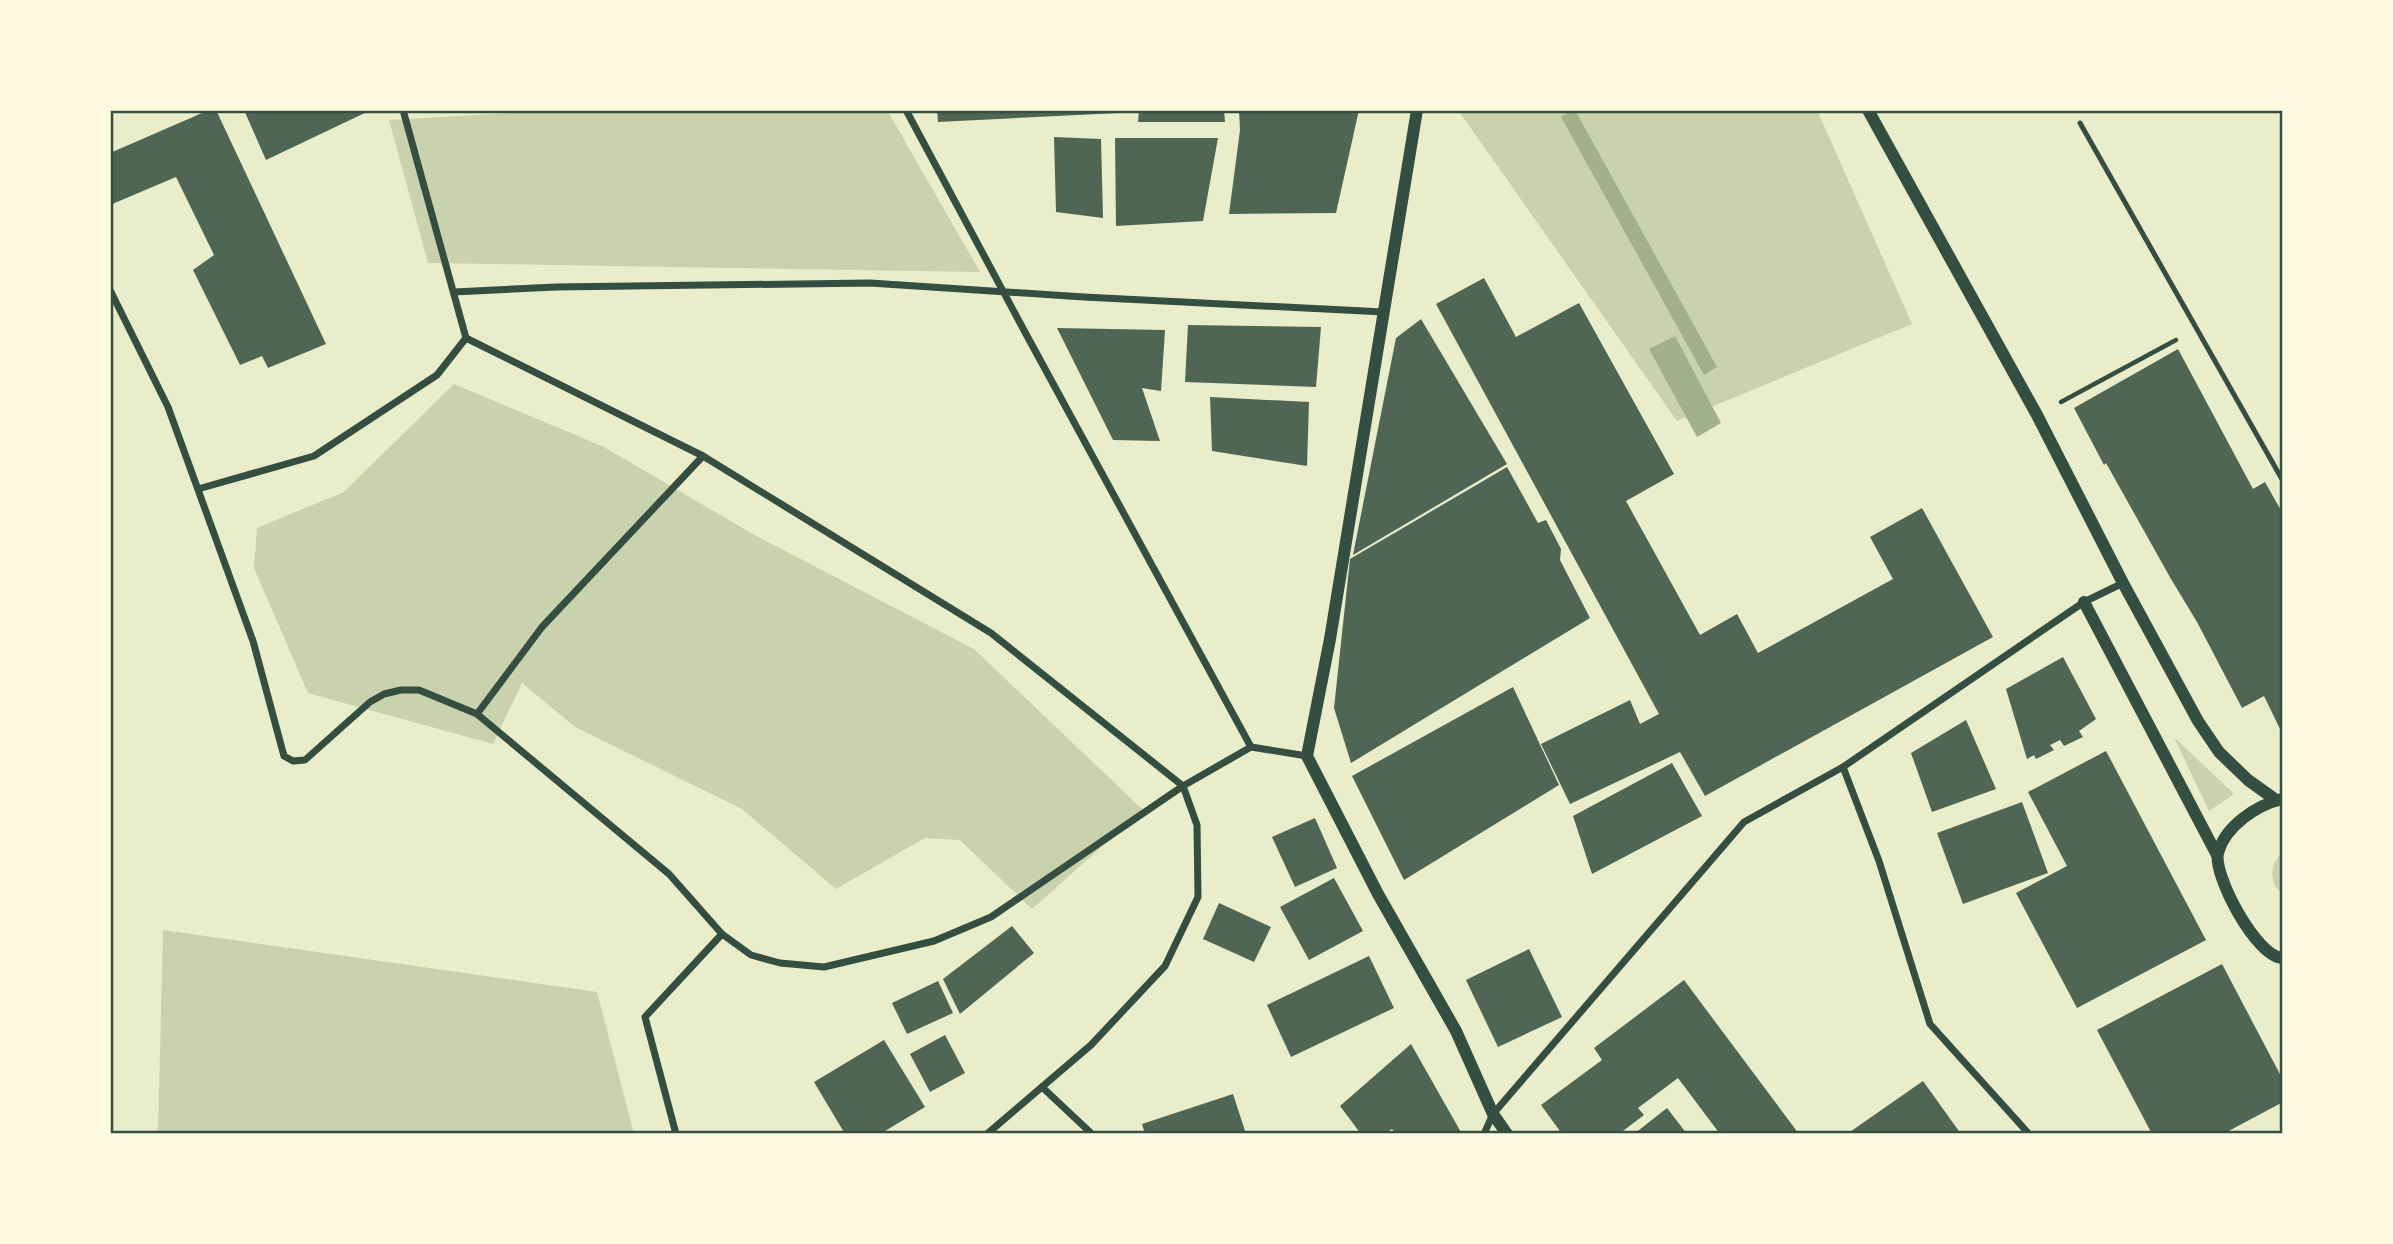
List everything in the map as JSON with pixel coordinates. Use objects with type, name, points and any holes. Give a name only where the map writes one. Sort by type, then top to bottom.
[{"type":"street","points":[[403,110],[466,338],[703,456],[991,633],[1183,786],[1197,825],[1198,897],[1165,966],[1091,1045],[987,1134]]},
{"type":"street","points":[[906,110],[1251,747]]},
{"type":"street","points":[[1417,110],[1330,639],[1307,756],[1378,894],[1456,1031],[1493,1114],[1507,1134]]},
{"type":"street","points":[[1868,110],[2037,415],[2123,583],[2198,721],[2219,752],[2248,780],[2279,799]]},
{"type":"street","points":[[454,292],[556,287],[870,283],[1384,312]]},
{"type":"street","points":[[110,290],[168,407],[253,642],[284,757],[293,761],[305,760],[370,702],[383,694],[401,690],[418,691],[477,714],[669,874],[722,934],[751,955],[780,963],[824,967],[934,942],[991,917],[1183,786],[1251,747],[1307,756]]},
{"type":"street","points":[[198,489],[314,456],[436,375],[466,338]]},
{"type":"street","points":[[477,714],[542,627],[703,456]]},
{"type":"street","points":[[1484,1134],[1493,1114],[1744,822],[1843,767],[2084,603],[2123,583]]},
{"type":"street","points":[[2084,603],[2217,855],[2222,877],[2253,939],[2281,961]]},
{"type":"street","points":[[1843,767],[1879,861],[1930,1024],[2029,1134]]},
{"type":"street","points":[[2217,855],[2224,839],[2241,820],[2279,799]]},
{"type":"street","points":[[676,1134],[645,1017],[722,934]]},
{"type":"street","points":[[1042,1087],[1092,1134]]},
{"type":"lane","points":[[2080,122],[2283,481]]},
{"type":"path","points":[[2037,415],[2196,329]]},
{"type":"shaded area","points":[[562,110],[887,110],[980,272],[428,263],[389,120]]},
{"type":"shaded area","points":[[1458,110],[1817,110],[1912,324],[1677,421]]},
{"type":"shaded area","points":[[1575,110],[1717,367],[1704,375],[1561,117]]},
{"type":"shaded area","points":[[1675,336],[1721,423],[1697,437],[1649,349]]},
{"type":"shaded area","points":[[454,384],[604,447],[758,537],[974,649],[1143,810],[1032,909],[960,840],[925,838],[836,889],[742,809],[575,727],[522,683],[493,744],[308,693],[254,568],[257,528],[344,492]]},
{"type":"shaded area","points":[[2174,737],[2234,794],[2209,811]]},
{"type":"shaded area","points":[[2283,852],[2283,895],[2275,885],[2272,874],[2275,862]]},
{"type":"shaded area","points":[[163,930],[597,992],[634,1134],[158,1134]]},
{"type":"building","points":[[209,110],[216,110],[326,344],[268,368],[262,356],[240,365],[193,270],[214,255],[176,177],[110,205],[110,153]]},
{"type":"building","points":[[244,110],[371,110],[266,160]]},
{"type":"building","points":[[937,110],[1119,110],[1119,113],[938,122]]},
{"type":"building","points":[[1139,110],[1224,110],[1225,122],[1138,122]]},
{"type":"building","points":[[1239,110],[1359,110],[1336,213],[1229,214],[1240,130]]},
{"type":"building","points":[[1054,137],[1101,139],[1103,218],[1056,212]]},
{"type":"building","points":[[1115,138],[1218,138],[1203,221],[1116,226]]},
{"type":"building","points":[[1484,278],[1516,337],[1579,303],[1674,474],[1626,501],[1700,635],[1737,614],[1758,653],[1893,579],[1870,537],[1922,508],[1993,637],[1705,796],[1680,752],[1570,804],[1541,744],[1630,700],[1640,724],[1659,714],[1436,304]]},
{"type":"building","points":[[1421,319],[1507,464],[1353,555],[1396,338]]},
{"type":"building","points":[[1188,325],[1321,327],[1316,387],[1185,382]]},
{"type":"building","points":[[1057,328],[1165,330],[1161,391],[1142,388],[1160,441],[1113,440]]},
{"type":"building","points":[[2178,349],[2253,489],[2265,482],[2283,514],[2283,729],[2280,729],[2264,696],[2242,708],[2197,622],[2106,463],[2104,465],[2074,408]]},
{"type":"building","points":[[1210,397],[1309,402],[1307,466],[1212,451]]},
{"type":"building","points":[[1507,467],[1538,523],[1546,520],[1561,549],[1560,560],[1590,618],[1351,763],[1334,708],[1350,559]]},
{"type":"building","points":[[2063,657],[2096,719],[2079,731],[2083,737],[2064,746],[2060,740],[2050,745],[2054,750],[2036,759],[2034,755],[2027,759],[2006,689]]},
{"type":"building","points":[[1513,687],[1559,785],[1404,880],[1352,776]]},
{"type":"building","points":[[1966,720],[1996,789],[1932,812],[1911,753]]},
{"type":"building","points":[[2106,751],[2206,940],[2077,1008],[2016,893],[2067,866],[2028,792]]},
{"type":"building","points":[[1672,763],[1702,816],[1592,874],[1573,816]]},
{"type":"building","points":[[2022,802],[2048,873],[1963,904],[1937,833]]},
{"type":"building","points":[[1315,818],[1337,868],[1295,887],[1272,837]]},
{"type":"building","points":[[1334,878],[1363,931],[1309,960],[1280,907]]},
{"type":"building","points":[[1219,903],[1271,927],[1254,962],[1203,939]]},
{"type":"building","points":[[1012,926],[1034,953],[960,1014],[943,979]]},
{"type":"building","points":[[1529,949],[1562,1017],[1498,1047],[1466,980]]},
{"type":"building","points":[[1369,956],[1394,1008],[1291,1057],[1267,1005]]},
{"type":"building","points":[[2222,964],[2283,1080],[2283,1102],[2223,1134],[2152,1134],[2097,1030]]},
{"type":"building","points":[[1684,980],[1799,1134],[1720,1134],[1678,1078],[1638,1108],[1644,1115],[1619,1134],[1562,1134],[1541,1105],[1602,1060],[1594,1048]]},
{"type":"building","points":[[938,981],[953,1013],[907,1034],[892,1003]]},
{"type":"building","points":[[945,1035],[965,1073],[930,1092],[910,1054]]},
{"type":"building","points":[[884,1040],[925,1107],[880,1134],[845,1134],[814,1082]]},
{"type":"building","points":[[1411,1044],[1462,1134],[1396,1134],[1392,1129],[1383,1134],[1361,1134],[1340,1106]]},
{"type":"building","points":[[1923,1081],[1961,1134],[1847,1134]]},
{"type":"building","points":[[1233,1094],[1246,1134],[1145,1134],[1142,1124]]},
{"type":"building","points":[[1667,1108],[1687,1134],[1634,1134]]}]
